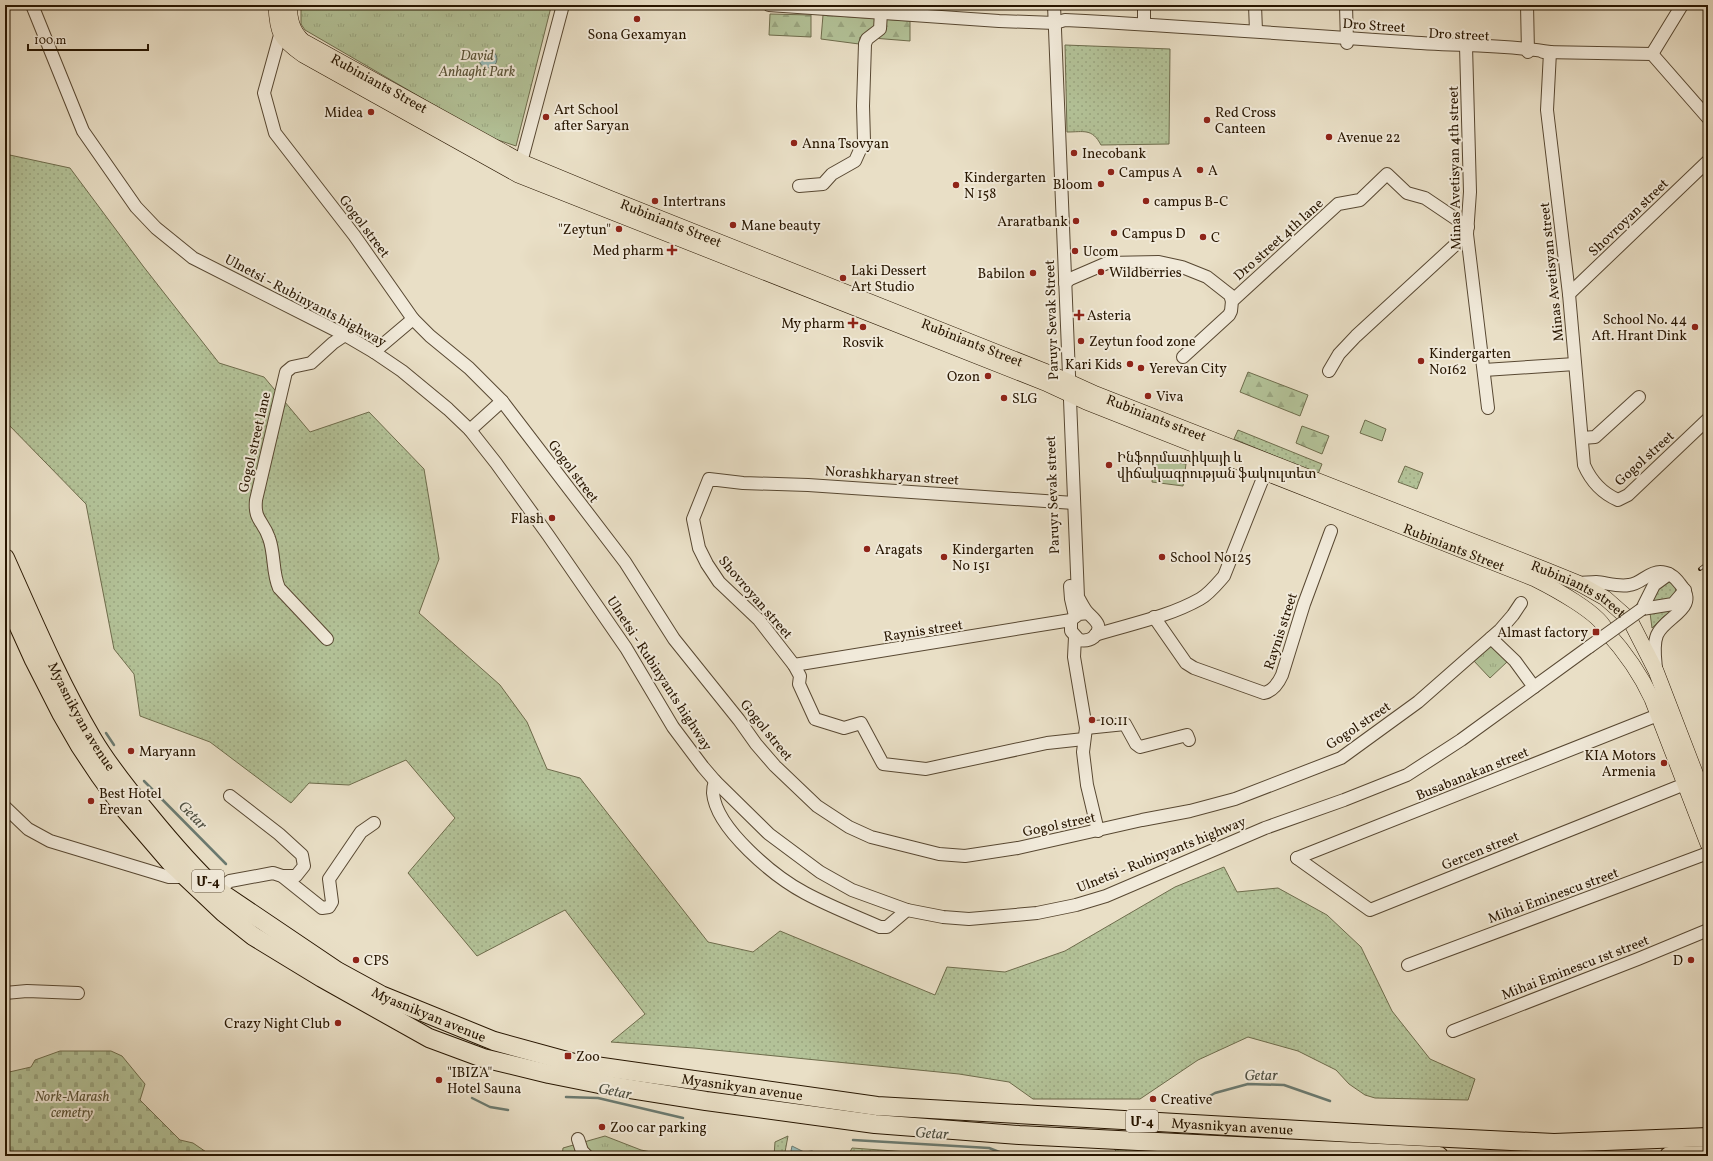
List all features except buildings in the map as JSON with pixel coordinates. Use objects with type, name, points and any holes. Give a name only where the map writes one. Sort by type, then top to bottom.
[{"type":"highway","name":"Myasnikyan avenue","points":[[5,558],[71,701],[92,739],[140,805],[198,871],[217,890],[337,971],[381,995],[494,1042],[574,1063],[877,1106],[1554,1143],[1708,1138]]},
{"type":"highway","name":"Myasnikyan avenue","points":[[5,596],[47,686],[84,752],[100,776],[133,819],[170,862],[224,913],[253,936],[322,978],[429,1038],[483,1058],[549,1074],[706,1101],[876,1124],[1019,1135],[1439,1156]]},
{"type":"highway","points":[[1669,1156],[1708,1155]]},
{"type":"main road","points":[[276,5],[286,32]]},
{"type":"main road","points":[[286,32],[290,18],[289,5]]},
{"type":"main road","name":"Rubiniants Street","points":[[286,32],[286,42],[303,55],[520,169],[1066,386],[1086,402],[1535,580],[1577,603],[1605,627],[1606,631],[1628,657],[1643,681],[1658,715],[1708,844]]},
{"type":"main road","name":"Rubiniants street","points":[[1066,386],[1096,394],[1578,583],[1605,598],[1630,620],[1637,632],[1650,662],[1656,671],[1708,806]]},
{"type":"main road","points":[[1605,627],[1607,627],[1607,623],[1614,616],[1622,612]]},
{"type":"main road","points":[[1619,646],[1634,638],[1637,632]]},
{"type":"street","name":"Ulnetsi - Rubinyants highway","points":[[32,5],[83,131],[136,207],[156,228],[193,258],[345,335],[374,352],[424,387],[470,430],[496,463],[592,596],[626,648],[674,728],[715,781],[769,834],[820,872],[852,890],[907,910],[943,917],[969,919],[1037,914],[1076,906],[1106,896],[1265,828],[1350,798],[1407,775],[1455,743],[1642,609]]},
{"type":"street","points":[[520,169],[563,5]]},
{"type":"street","name":"Dro Street","points":[[769,5],[999,21],[1051,23],[1065,20],[1256,30],[1347,40]]},
{"type":"street","name":"Paruyr Sevak Street","points":[[1047,5],[1051,23],[1065,283],[1066,386]]},
{"type":"street","points":[[1051,23],[1054,5]]},
{"type":"street","points":[[1144,5],[1144,24]]},
{"type":"street","points":[[1255,5],[1256,30]]},
{"type":"street","points":[[1346,5],[1347,40]]},
{"type":"street","points":[[1527,5],[1528,50]]},
{"type":"street","points":[[1652,54],[1682,5]]},
{"type":"street","points":[[799,186],[823,184],[832,174],[855,161],[864,141],[863,106],[865,44],[867,39],[880,29],[881,12]]},
{"type":"street","name":"Paruyr Sevak Street","points":[[1051,23],[1070,502],[1078,597],[1088,613]]},
{"type":"street","name":"Dro street","points":[[1051,23],[1064,26],[1256,35],[1550,52]]},
{"type":"street","name":"Gogol street","points":[[286,32],[264,93],[275,133],[354,235],[413,319],[430,336],[469,368],[502,401],[625,562],[674,640],[739,720],[756,744],[775,766],[817,806],[849,827],[871,837],[939,854],[965,856],[1010,849],[1098,831],[1142,820],[1190,811],[1235,799],[1341,758],[1418,702],[1491,638],[1513,615],[1520,603]]},
{"type":"street","name":"Minas Avetisyan 4th street","points":[[1466,48],[1470,192],[1468,230],[1488,408]]},
{"type":"street","points":[[1550,52],[1652,54],[1708,118]]},
{"type":"street","name":"Minas Avetisyan street","points":[[1550,52],[1547,110],[1569,294],[1584,465],[1588,474],[1596,485]]},
{"type":"street","name":"Shovroyan street","points":[[1569,294],[1708,161]]},
{"type":"street","name":"Dro street 4th lane","points":[[1183,357],[1229,315],[1232,301],[1338,204],[1360,200],[1387,174],[1408,192],[1425,198],[1468,230]]},
{"type":"street","points":[[1329,371],[1339,354],[1356,336],[1468,230]]},
{"type":"street","points":[[1065,283],[1070,279],[1107,263],[1159,262],[1182,266],[1207,277],[1230,295],[1232,301]]},
{"type":"street","points":[[374,352],[413,319]]},
{"type":"street","name":"Gogol street lane","points":[[327,639],[279,588],[276,581],[270,538],[255,512],[256,500],[286,372],[292,367],[311,363],[333,343],[345,335]]},
{"type":"street","points":[[1484,370],[1575,364]]},
{"type":"street","points":[[1582,438],[1595,437],[1639,398]]},
{"type":"street","points":[[470,430],[502,401]]},
{"type":"street","name":"Gogol street","points":[[1596,485],[1610,496],[1618,500],[1628,495],[1708,419]]},
{"type":"street","points":[[1096,629],[1116,628],[1154,618],[1201,599],[1224,576],[1265,473]]},
{"type":"street","name":"Shovroyan street","points":[[709,479],[693,520],[699,548],[707,564],[719,582],[759,620],[794,666],[800,676],[799,684],[815,719],[844,728],[862,723],[884,764],[926,769],[1085,734]]},
{"type":"street","name":"Norashkharyan street","points":[[709,479],[749,483],[767,482],[1070,502]]},
{"type":"street","name":"Paruyr Sevak street","points":[[1070,502],[1071,599],[1075,628]]},
{"type":"street","name":"Raynis street","points":[[1154,618],[1186,663],[1194,668],[1264,693],[1270,692],[1280,681],[1304,604],[1331,531]]},
{"type":"street","points":[[1578,583],[1596,582],[1627,586],[1633,585],[1650,574],[1660,572],[1669,574],[1680,582],[1685,590],[1687,600],[1685,605],[1657,635],[1655,654],[1656,671]]},
{"type":"street","points":[[1642,609],[1654,585],[1669,574]]},
{"type":"street","points":[[1642,609],[1673,604],[1685,590]]},
{"type":"street","points":[[1075,628],[1090,639],[1096,629],[1096,619],[1088,613],[1084,613],[1075,628],[1074,652],[1085,734],[1083,752],[1087,785],[1098,831]]},
{"type":"street","name":"Raynis street","points":[[794,666],[1056,624],[1075,628]]},
{"type":"street","points":[[1491,638],[1515,662],[1534,687]]},
{"type":"street","name":"Busabanakan street","points":[[1297,858],[1658,715]]},
{"type":"street","points":[[1085,734],[1125,724],[1136,744],[1140,746],[1187,736],[1189,740]]},
{"type":"street","points":[[715,781],[713,792],[716,806],[725,822],[742,844],[774,873],[804,892],[880,927],[887,927],[907,910]]},
{"type":"street","name":"Gercen street","points":[[1297,858],[1370,910],[1685,784]]},
{"type":"street","points":[[217,890],[230,880],[273,873],[282,876],[296,876],[304,866],[302,855],[279,834],[230,796]]},
{"type":"street","points":[[5,807],[28,829],[50,841],[169,877],[185,877]]},
{"type":"street","points":[[282,876],[322,908],[329,907],[332,902],[329,878],[337,864],[362,832],[374,823]]},
{"type":"street","name":"Mihai Eminescu street","points":[[1408,965],[1708,853]]},
{"type":"street","name":"Mihai Eminescu 1st street","points":[[1453,1031],[1708,930]]},
{"type":"street","points":[[5,994],[27,991],[78,993]]},
{"type":"street","points":[[578,1139],[582,1151],[586,1156]]},
{"type":"green space","name":"David Anhaght Park","points":[[301,5],[518,5],[551,7],[516,146],[489,137],[305,30],[301,24]]},
{"type":"green space","points":[[770,14],[811,15],[811,37],[769,35]]},
{"type":"green space","points":[[823,15],[910,21],[910,41],[860,37],[859,44],[821,39]]},
{"type":"green space","points":[[1065,45],[1170,49],[1169,144],[1101,145],[1091,133],[1067,132]]},
{"type":"green space","points":[[5,154],[70,168],[143,266],[219,363],[264,377],[310,432],[369,412],[424,469],[439,559],[419,613],[500,685],[527,722],[547,769],[580,778],[708,942],[753,952],[780,931],[935,995],[947,967],[1005,972],[1065,951],[1175,887],[1224,867],[1237,892],[1278,888],[1327,915],[1361,947],[1392,1011],[1430,1059],[1475,1079],[1468,1100],[1375,1098],[1365,1095],[1349,1084],[1336,1070],[1298,1051],[1248,1037],[1198,1060],[1140,1099],[1033,1099],[1009,1082],[959,1074],[694,1048],[611,1042],[645,1014],[565,910],[477,956],[408,873],[455,818],[406,760],[349,785],[309,783],[291,803],[210,742],[140,716],[134,674],[114,649],[86,504],[5,421]]},
{"type":"green space","points":[[1248,372],[1308,395],[1300,416],[1240,392]]},
{"type":"green space","points":[[1365,420],[1386,429],[1382,441],[1360,433]]},
{"type":"green space","points":[[1302,426],[1329,436],[1322,454],[1296,443]]},
{"type":"green space","points":[[1238,430],[1322,464],[1318,474],[1234,439]]},
{"type":"green space","points":[[1154,460],[1186,464],[1183,486],[1152,482]]},
{"type":"green space","points":[[1405,466],[1423,473],[1417,489],[1398,482]]},
{"type":"green space","points":[[1668,581],[1676,588],[1674,599],[1650,603],[1655,588]]},
{"type":"green space","points":[[1675,609],[1663,617],[1652,628],[1650,613]]},
{"type":"green space","points":[[1491,643],[1508,661],[1490,678],[1473,660]]},
{"type":"green space","name":"Nork-Marash cemetry","points":[[60,1051],[111,1051],[122,1056],[145,1084],[140,1100],[180,1140],[193,1143],[212,1156],[5,1156],[5,1073],[31,1067],[35,1060]]},
{"type":"green space","points":[[605,1136],[641,1150],[671,1156],[562,1156],[563,1148]]},
{"type":"green space","points":[[788,1136],[785,1152],[781,1156],[774,1156],[775,1142]]},
{"type":"green space","points":[[1112,1146],[1228,1156],[1120,1156]]},
{"type":"green space","points":[[852,1148],[965,1156],[848,1156]]},
{"type":"water","points":[[488,50],[494,53],[497,59],[494,65],[488,68],[482,65],[479,59],[482,53]]},
{"type":"water","points":[[792,1146],[804,1152],[812,1151],[820,1153],[824,1156],[796,1156],[795,1153],[791,1151]]},
{"type":"waterway","name":"Getar","points":[[106,733],[114,745]]},
{"type":"waterway","name":"Getar","points":[[144,781],[226,864]]},
{"type":"waterway","name":"Getar","points":[[1194,1105],[1215,1093],[1248,1084],[1284,1085],[1330,1101]]},
{"type":"waterway","name":"Getar","points":[[566,1097],[598,1098],[683,1118]]},
{"type":"waterway","name":"Getar","points":[[472,1098],[490,1107],[508,1110]]},
{"type":"waterway","name":"Getar","points":[[853,1140],[989,1148],[1007,1155]]},
{"type":"railway","points":[[1700,569],[1708,563]]},
{"type":"place","name":"Sona Gexamyan","points":[[637,19]]},
{"type":"place","name":"Midea","points":[[371,112]]},
{"type":"place","name":"Art School after Saryan","points":[[546,117]]},
{"type":"place","name":"Red Cross Canteen","points":[[1207,120]]},
{"type":"place","name":"Avenue 22","points":[[1329,137]]},
{"type":"place","name":"Anna Tsovyan","points":[[794,143]]},
{"type":"place","name":"Inecobank","points":[[1074,153]]},
{"type":"place","name":"A","points":[[1200,170]]},
{"type":"place","name":"Campus A","points":[[1111,172]]},
{"type":"place","name":"Bloom","points":[[1101,184]]},
{"type":"place","name":"Kindergarten N 158","points":[[956,185]]},
{"type":"place","name":"Intertrans","points":[[655,201]]},
{"type":"place","name":"campus B-C","points":[[1146,201]]},
{"type":"place","name":"Araratbank","points":[[1076,221]]},
{"type":"place","name":"Mane beauty","points":[[733,225]]},
{"type":"place","name":"\"Zeytun\"","points":[[619,229]]},
{"type":"place","name":"Campus D","points":[[1114,233]]},
{"type":"place","name":"C","points":[[1203,237]]},
{"type":"place","name":"Med pharm","points":[[672,250]]},
{"type":"place","name":"Ucom","points":[[1075,251]]},
{"type":"place","name":"Wildberries","points":[[1101,272]]},
{"type":"place","name":"Babilon","points":[[1033,273]]},
{"type":"place","name":"Laki Dessert Art Studio","points":[[843,278]]},
{"type":"place","name":"Asteria","points":[[1079,315]]},
{"type":"place","name":"My pharm","points":[[853,323]]},
{"type":"place","name":"Rosvik","points":[[863,327]]},
{"type":"place","name":"School No. 44 Aft. Hrant Dink","points":[[1695,327]]},
{"type":"place","name":"Zeytun food zone","points":[[1081,341]]},
{"type":"place","name":"Kindergarten No162","points":[[1421,361]]},
{"type":"place","name":"Kari Kids","points":[[1130,364]]},
{"type":"place","name":"Yerevan City","points":[[1141,368]]},
{"type":"place","name":"Ozon","points":[[988,376]]},
{"type":"place","name":"Viva","points":[[1148,396]]},
{"type":"place","name":"SLG","points":[[1004,398]]},
{"type":"place","name":"Ինֆորմատիկայի և վիճակագրության ֆակուլտետ","points":[[1109,465]]},
{"type":"place","name":"Flash","points":[[552,518]]},
{"type":"place","name":"Aragats","points":[[867,549]]},
{"type":"place","name":"Kindergarten No 151","points":[[944,557]]},
{"type":"place","name":"School No125","points":[[1162,557]]},
{"type":"place","name":"Almast factory","points":[[1596,632]]},
{"type":"place","name":"10.11","points":[[1092,720]]},
{"type":"place","name":"Maryann","points":[[131,751]]},
{"type":"place","name":"KIA Motors Armenia","points":[[1664,763]]},
{"type":"place","name":"Best Hotel Erevan","points":[[91,801]]},
{"type":"place","name":"CPS","points":[[356,960]]},
{"type":"place","name":"D","points":[[1691,960]]},
{"type":"place","name":"Crazy Night Club","points":[[338,1023]]},
{"type":"place","name":"Zoo","points":[[568,1056]]},
{"type":"place","name":"\"IBIZA\" Hotel Sauna","points":[[439,1080]]},
{"type":"place","name":"Creative","points":[[1153,1099]]},
{"type":"place","name":"Zoo car parking","points":[[602,1127]]}]
